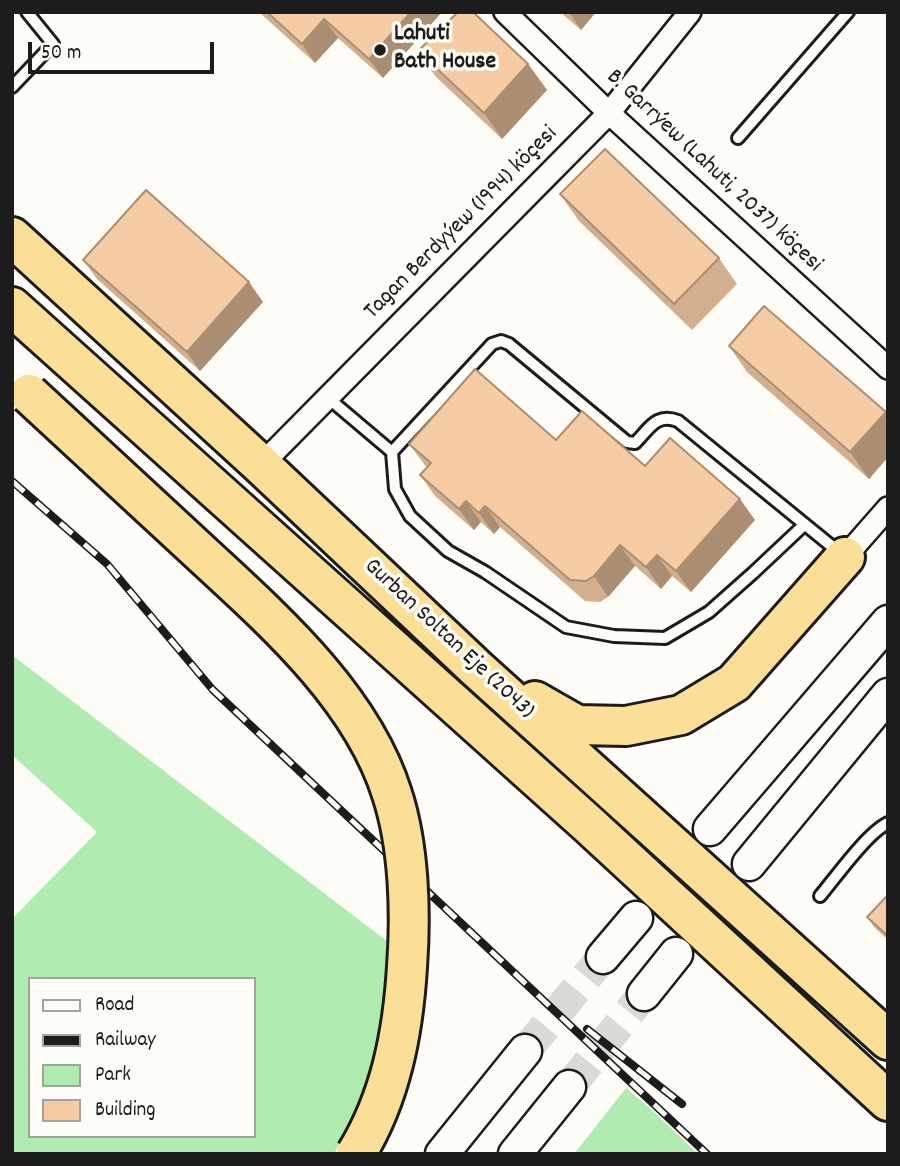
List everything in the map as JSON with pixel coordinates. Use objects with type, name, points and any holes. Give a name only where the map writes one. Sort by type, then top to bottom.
[{"type":"highway","name":"Gurban Soltan Eje (2043)","points":[[12,237],[261,465],[476,668],[888,1040]]},
{"type":"highway","name":"Gurban Soltan Eje (2043)","points":[[12,307],[588,824],[888,1101]]},
{"type":"highway","points":[[21,386],[262,610],[331,684],[380,763],[400,825],[408,895],[407,966],[401,1037],[391,1076],[369,1131],[356,1154]]},
{"type":"highway","points":[[476,668],[577,725],[626,726],[681,715],[734,683],[845,557]]},
{"type":"main road","points":[[710,829],[888,622]]},
{"type":"main road","points":[[749,864],[888,695]]},
{"type":"main road","points":[[603,957],[636,918]]},
{"type":"main road","points":[[644,994],[676,954]]},
{"type":"main road","points":[[442,1154],[525,1051]]},
{"type":"main road","points":[[515,1154],[569,1087]]},
{"type":"street","name":"B. Garrýew (Lahuti, 2037) köçesi","points":[[505,12],[609,113],[888,368]]},
{"type":"street","name":"Tagan Berdyýew (1994) köçesi","points":[[261,465],[609,113],[690,12]]},
{"type":"street","points":[[845,557],[888,508]]},
{"type":"lane","points":[[12,87],[53,44],[27,12]]},
{"type":"lane","points":[[738,138],[848,12]]},
{"type":"lane","points":[[393,452],[492,344],[500,341],[509,344],[627,442],[635,443],[658,420],[667,417],[678,421],[845,557]]},
{"type":"lane","points":[[327,397],[393,452],[396,489],[410,516],[448,551],[485,572],[566,627],[614,636],[665,638],[709,612],[804,525]]},
{"type":"lane","points":[[820,896],[867,842],[888,823]]},
{"type":"green space","points":[[12,655],[396,948],[389,1015],[363,1100],[334,1154],[12,1154],[12,919],[97,832],[12,755]]},
{"type":"green space","points":[[626,1088],[654,1112],[698,1154],[574,1154]]},
{"type":"building","points":[[267,12],[411,12],[369,59],[324,19],[302,44]]},
{"type":"building","points":[[458,12],[473,12],[528,64],[484,113],[418,51]]},
{"type":"building","points":[[605,149],[719,258],[674,304],[560,194]]},
{"type":"building","points":[[146,190],[249,282],[187,352],[83,260]]},
{"type":"building","points":[[764,306],[886,412],[850,452],[729,346]]},
{"type":"building","points":[[475,369],[556,440],[582,411],[645,466],[670,438],[740,499],[676,571],[657,555],[646,567],[620,545],[594,576],[586,581],[570,580],[485,506],[479,513],[466,501],[459,509],[420,475],[431,463],[409,444]]},
{"type":"building","points":[[888,895],[888,936],[867,917]]},
{"type":"tunnel","points":[[525,1051],[603,957]]},
{"type":"tunnel","points":[[569,1087],[644,994]]},
{"type":"railway","points":[[12,481],[107,564],[213,690],[707,1154]]},
{"type":"railway","points":[[587,1029],[682,1104]]},
{"type":"place","name":"Lahuti Bath House","points":[[380,50]]}]
